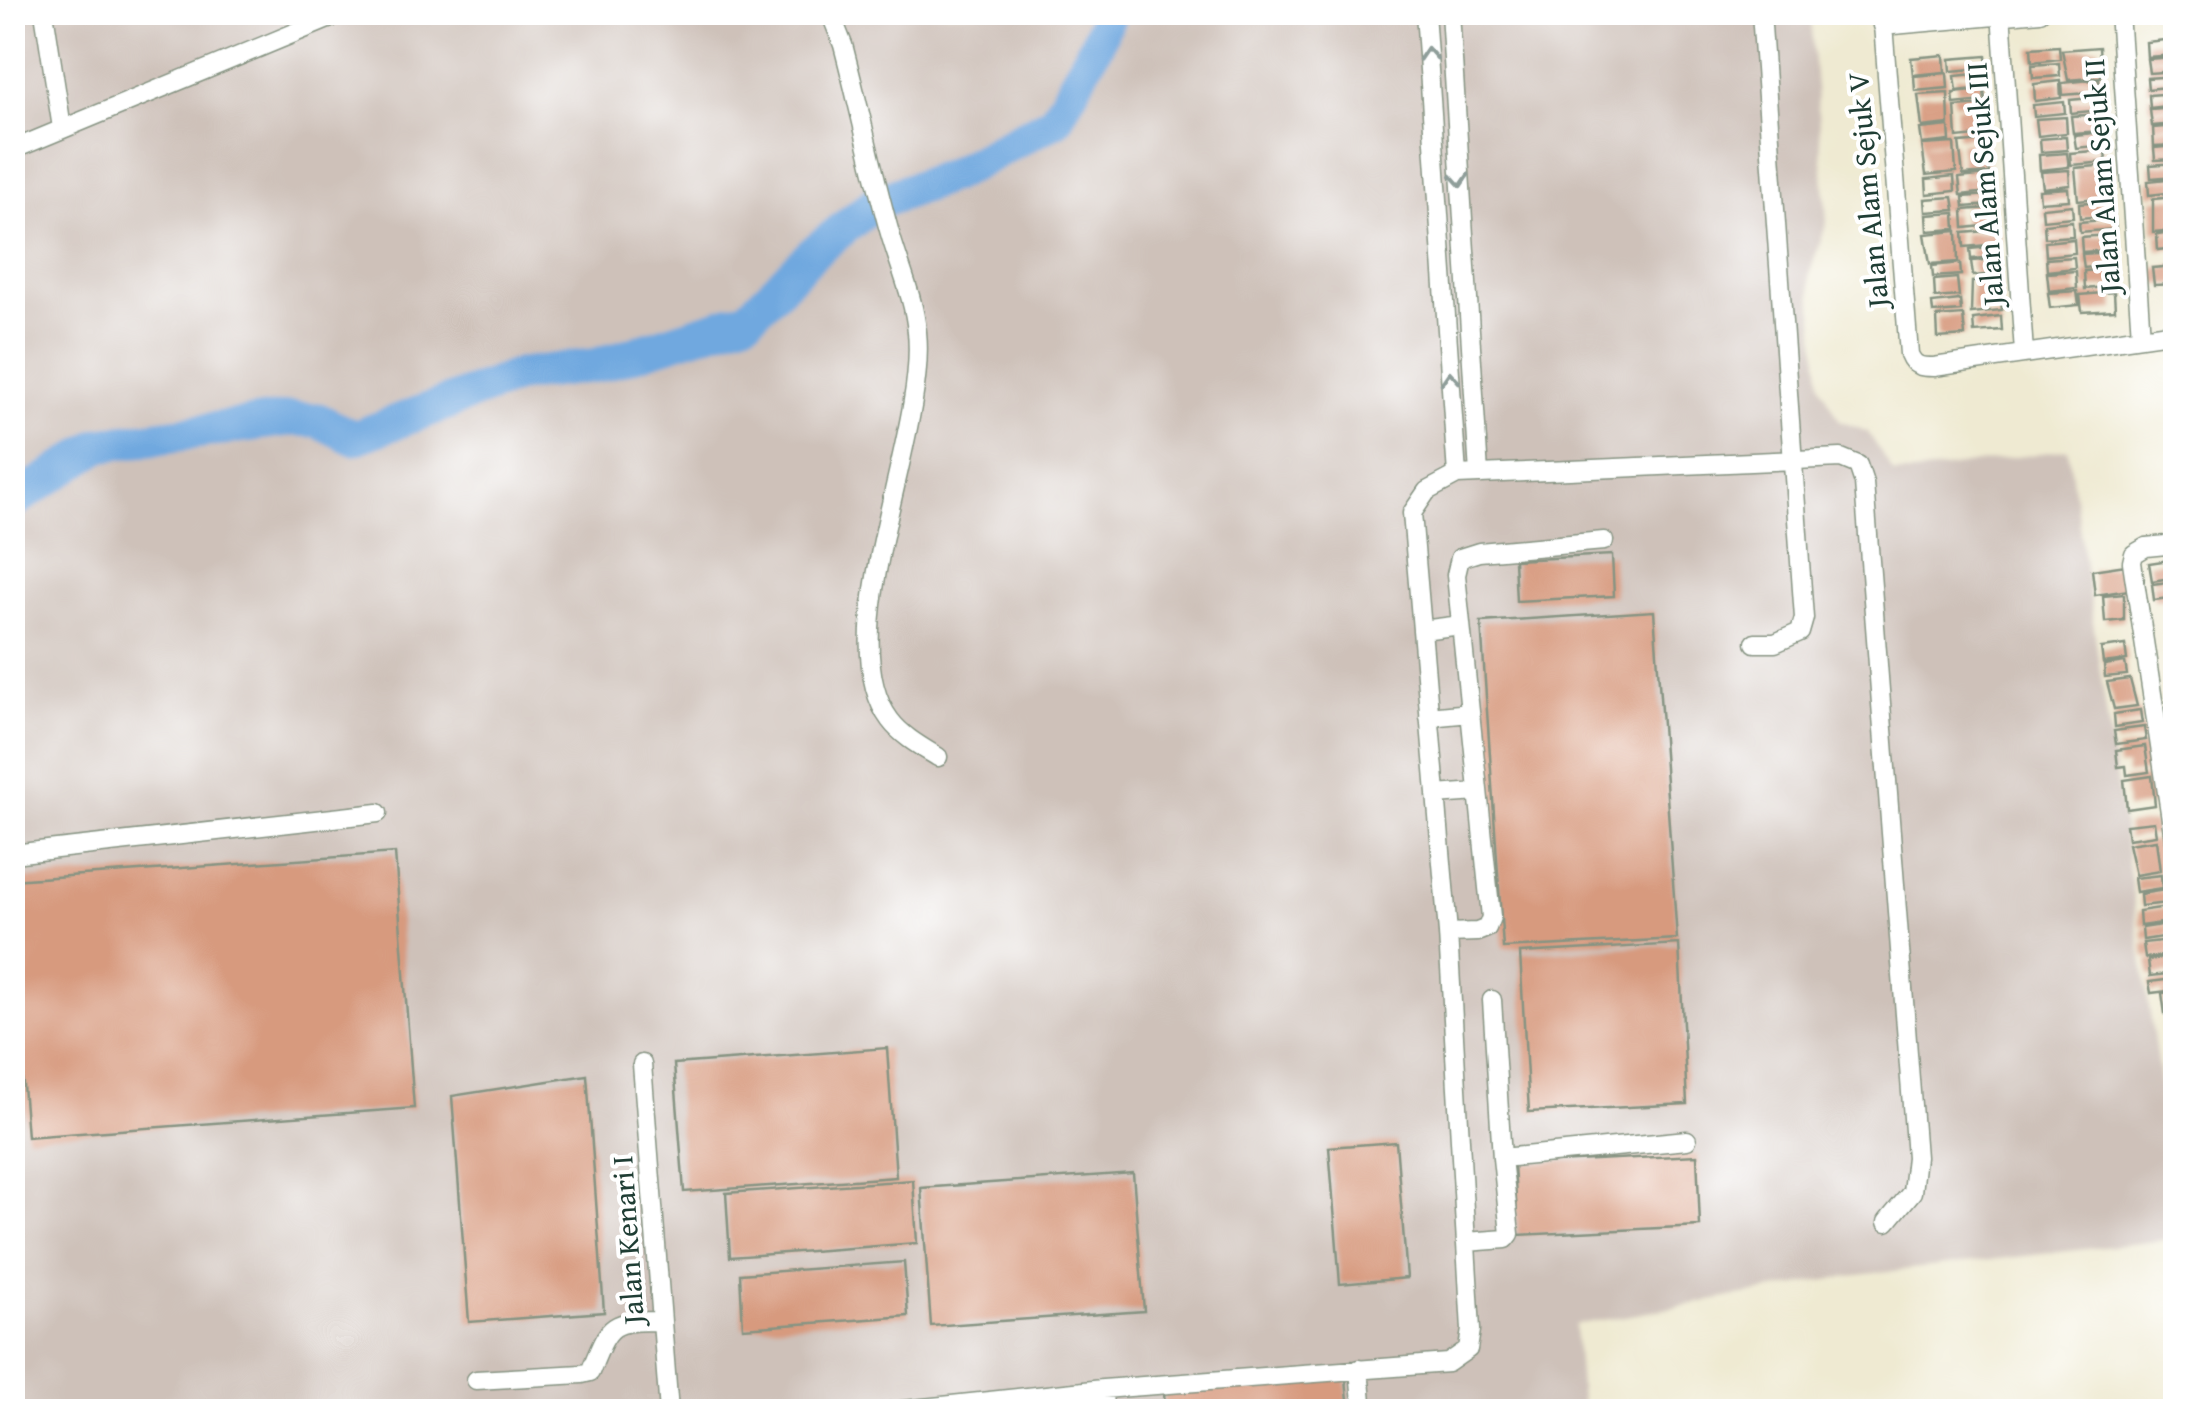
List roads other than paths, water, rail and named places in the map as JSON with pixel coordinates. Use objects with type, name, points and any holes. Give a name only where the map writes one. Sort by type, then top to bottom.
[{"type":"street","points":[[44,12],[62,128]]},
{"type":"street","points":[[12,150],[345,12]]},
{"type":"street","points":[[830,12],[917,332],[916,390],[877,576],[868,654],[872,681],[890,720],[906,737],[938,756]]},
{"type":"street","points":[[1426,12],[1457,475]]},
{"type":"street","points":[[1450,12],[1479,474]]},
{"type":"street","points":[[1755,643],[1788,639],[1800,632],[1804,618],[1761,12]]},
{"type":"street","points":[[1882,19],[2040,12]]},
{"type":"street","name":"Jalan Alam Sejuk II","points":[[2118,12],[2141,337]]},
{"type":"street","name":"Jalan Alam Sejuk III","points":[[2001,14],[2024,353]]},
{"type":"street","name":"Jalan Alam Sejuk V","points":[[1882,19],[1908,354],[1920,366],[1934,366],[2024,353]]},
{"type":"street","points":[[2024,353],[2176,332]]},
{"type":"street","points":[[885,1412],[1102,1389],[1448,1363],[1468,1349],[1471,1330],[1448,933],[1412,513],[1427,491],[1457,475],[1841,458],[1858,465],[1864,483],[1916,1157],[1912,1192],[1887,1222]]},
{"type":"street","points":[[1448,933],[1477,932],[1487,928],[1491,918],[1456,575],[1460,558],[1478,552],[1604,541]]},
{"type":"street","points":[[2176,544],[2146,548],[2134,554],[2132,573],[2172,806],[2176,852]]},
{"type":"street","points":[[1422,630],[1461,626]]},
{"type":"street","points":[[1430,717],[1470,713]]},
{"type":"street","points":[[1436,795],[1478,792]]},
{"type":"street","points":[[12,854],[378,812]]},
{"type":"street","points":[[1466,1242],[1506,1239],[1510,1234],[1492,1000]]},
{"type":"street","name":"Jalan Kenari I","points":[[642,1064],[669,1412]]},
{"type":"street","points":[[1502,1158],[1687,1140]]},
{"type":"street","points":[[476,1380],[590,1372],[607,1332],[617,1324],[662,1321]]},
{"type":"street","points":[[1359,1370],[1362,1402],[1368,1412]]},
{"type":"street","points":[[1102,1389],[1104,1412]]},
{"type":"waterway","points":[[12,502],[100,445],[289,419],[318,420],[354,438],[520,375],[598,365],[748,317],[813,253],[875,203],[952,175],[1055,120],[1097,43],[1109,12]]}]
